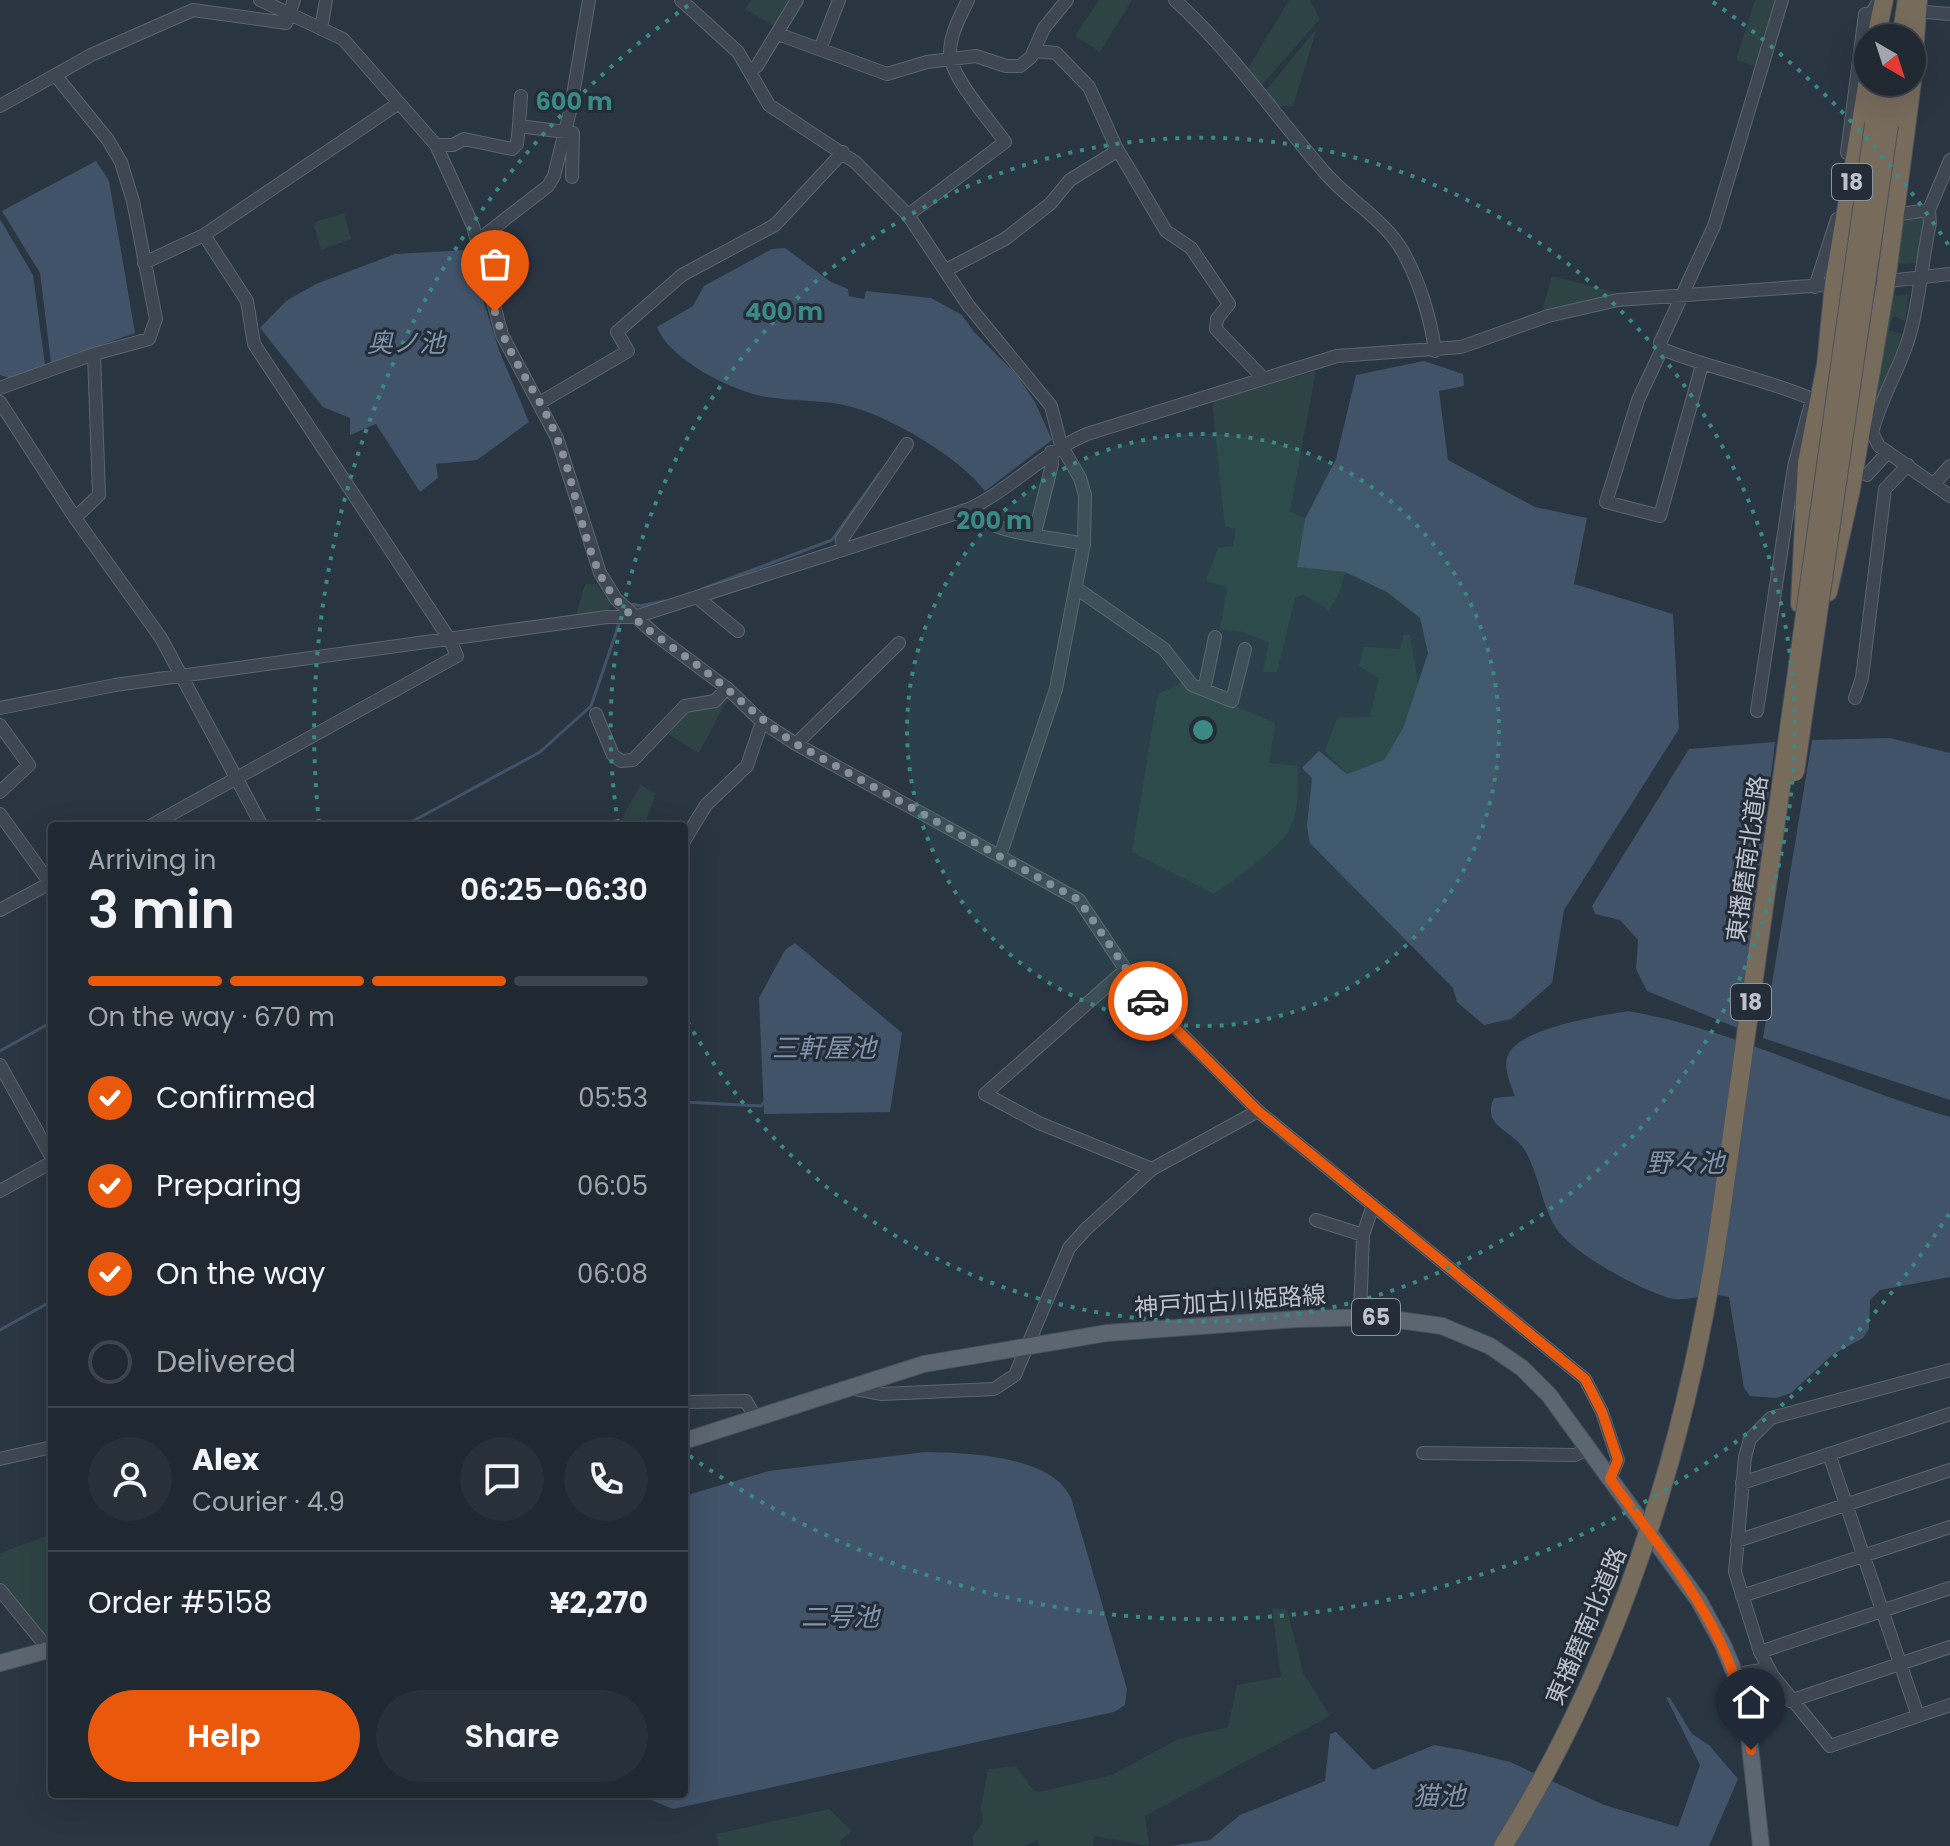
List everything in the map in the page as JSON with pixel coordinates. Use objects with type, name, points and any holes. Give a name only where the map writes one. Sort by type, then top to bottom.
[{"type":"highway","points":[[1903,24],[1907,0]]},
{"type":"highway","points":[[1879,24],[1884,1]]},
{"type":"highway","points":[[1884,1],[1885,24]]},
{"type":"highway","name":"18","points":[[1806,656],[1802,544],[1807,463],[1826,365],[1825,285],[1865,96]]},
{"type":"highway","name":"東播磨南北道路","points":[[1881,96],[1882,124]]},
{"type":"highway","name":"東播磨南北道路","points":[[1517,1846],[1560,1771],[1608,1671],[1662,1528],[1690,1431],[1721,1272],[1882,124],[1891,96]]},
{"type":"highway","name":"18","points":[[1806,656],[1840,545],[1886,282],[1910,96]]},
{"type":"highway","name":"東播磨南北道路","points":[[1503,1846],[1557,1752],[1599,1666],[1638,1569],[1680,1428],[1716,1246],[1806,656]]},
{"type":"main road","name":"神戸加古川姫路線","points":[[688,1440],[924,1364],[1029,1345],[1138,1331],[1360,1316],[1425,1322],[1490,1346],[1522,1368],[1549,1395],[1711,1620],[1735,1674],[1748,1727],[1761,1846]]},
{"type":"main road","points":[[0,1663],[48,1651]]},
{"type":"street","points":[[260,0],[321,29],[354,49],[436,145],[477,241],[502,335],[541,402],[557,438],[600,573],[616,599],[727,688],[762,722],[796,744],[1079,900],[1125,970],[1158,1013],[1258,1111],[1585,1379],[1602,1412],[1618,1460],[1610,1479]]},
{"type":"street","points":[[0,106],[91,55],[191,5],[286,23],[294,0]]},
{"type":"street","points":[[321,29],[326,0]]},
{"type":"street","points":[[477,241],[548,186],[554,176],[566,131],[589,0]]},
{"type":"street","points":[[681,0],[738,52],[769,105],[843,152],[908,215],[968,305],[1051,406],[1056,449],[1035,533]]},
{"type":"street","points":[[749,71],[757,66],[797,0]]},
{"type":"street","points":[[820,49],[839,0]]},
{"type":"street","points":[[908,215],[1005,142],[950,59],[955,27],[968,0]]},
{"type":"street","points":[[778,34],[887,74],[905,66],[976,56],[1006,66],[1020,66],[1035,51],[1044,28],[1067,0]]},
{"type":"street","points":[[1175,0],[1228,51],[1325,173],[1390,234],[1404,253],[1421,295],[1435,351]]},
{"type":"street","points":[[1702,365],[1660,516],[1606,502],[1638,400],[1662,349],[1660,343],[1714,226],[1782,0]]},
{"type":"street","points":[[1825,285],[1865,14],[1871,14],[1884,1]]},
{"type":"street","points":[[1927,6],[1950,14]]},
{"type":"street","points":[[1035,51],[1056,53],[1080,75],[1116,147],[1166,231],[1191,248],[1229,304],[1217,319],[1216,329],[1264,379]]},
{"type":"street","points":[[0,388],[94,354],[149,339],[156,319],[133,201],[121,162],[108,140],[56,76]]},
{"type":"street","points":[[436,145],[453,145],[464,139],[512,149],[517,144],[521,96]]},
{"type":"street","points":[[144,263],[204,235],[399,103]]},
{"type":"street","points":[[519,126],[566,131],[576,136],[570,162],[572,177]]},
{"type":"street","points":[[946,270],[1005,239],[1050,204],[1070,180],[1112,154],[1116,147]]},
{"type":"street","points":[[541,402],[628,351],[617,332],[682,275],[775,225],[843,152]]},
{"type":"street","points":[[1950,160],[1929,210],[1930,223],[1911,332],[1891,386],[1877,411],[1872,433],[1879,446],[1950,496]]},
{"type":"street","points":[[1892,219],[1899,214],[1929,210]]},
{"type":"street","points":[[157,822],[457,656],[450,640],[254,344],[247,301],[204,235]]},
{"type":"street","points":[[0,708],[75,691],[607,617],[635,617],[969,509],[1056,449],[1337,356],[1461,347],[1562,313],[1618,300],[1886,282],[1950,274]]},
{"type":"street","points":[[1662,349],[1702,365],[1774,383],[1812,399],[1794,467],[1757,711]]},
{"type":"street","points":[[75,518],[99,495],[94,354]]},
{"type":"street","points":[[0,402],[75,518],[137,600],[260,822]]},
{"type":"street","points":[[843,549],[842,539],[907,444]]},
{"type":"street","points":[[1000,856],[1056,689],[1084,544],[1085,495],[1056,449]]},
{"type":"street","points":[[1867,475],[1888,452]]},
{"type":"street","points":[[1861,691],[1885,489],[1908,465]]},
{"type":"street","points":[[1934,484],[1950,466]]},
{"type":"street","points":[[969,509],[983,522],[1005,530],[1084,544]]},
{"type":"street","points":[[1076,588],[1164,649],[1188,682],[1204,690],[1234,700],[1245,649]]},
{"type":"street","points":[[698,598],[738,631]]},
{"type":"street","points":[[1204,690],[1215,637]]},
{"type":"street","points":[[796,744],[899,643]]},
{"type":"street","points":[[596,714],[613,755],[621,761],[633,760],[685,706],[715,701],[727,688]]},
{"type":"street","points":[[688,834],[706,805],[747,766],[762,722]]},
{"type":"street","points":[[0,725],[29,765],[0,792]]},
{"type":"street","points":[[0,814],[48,879]]},
{"type":"street","points":[[0,910],[48,885]]},
{"type":"street","points":[[1125,970],[985,1094],[1039,1123],[1152,1169]]},
{"type":"street","points":[[0,1065],[48,1153]]},
{"type":"street","points":[[850,1388],[882,1394],[994,1389],[1015,1375],[1069,1248],[1152,1169],[1258,1111]]},
{"type":"street","points":[[0,1191],[48,1162]]},
{"type":"street","points":[[1360,1316],[1363,1235],[1373,1205]]},
{"type":"street","points":[[1316,1220],[1363,1235]]},
{"type":"street","points":[[1950,1370],[1771,1418],[1750,1439],[1742,1483],[1735,1572],[1760,1652],[1769,1669],[1790,1701],[1830,1746],[1950,1705]]},
{"type":"street","points":[[688,1402],[746,1401],[755,1417]]},
{"type":"street","points":[[1742,1483],[1950,1414]]},
{"type":"street","points":[[0,1459],[48,1448]]},
{"type":"street","points":[[1423,1453],[1575,1455],[1588,1449]]},
{"type":"street","points":[[1829,1454],[1918,1716]]},
{"type":"street","points":[[1737,1541],[1950,1470]]},
{"type":"street","points":[[1742,1596],[1950,1527]]},
{"type":"street","points":[[1760,1652],[1950,1588]]},
{"type":"street","points":[[0,1590],[48,1648]]},
{"type":"street","points":[[1790,1701],[1950,1647]]},
{"type":"street","points":[[1735,1674],[1769,1669]]},
{"type":"green space","points":[[751,0],[793,0],[776,27],[745,9]]},
{"type":"green space","points":[[1099,0],[1132,0],[1100,52],[1075,36]]},
{"type":"green space","points":[[1289,0],[1310,0],[1320,19],[1261,86],[1247,70]]},
{"type":"green space","points":[[1755,0],[1779,0],[1760,68],[1736,60]]},
{"type":"green space","points":[[1317,28],[1293,106],[1273,106],[1265,95],[1266,90]]},
{"type":"green space","points":[[344,213],[351,239],[321,250],[314,226],[317,221]]},
{"type":"green space","points":[[1925,214],[1924,236],[1917,263],[1898,264],[1895,260],[1901,219]]},
{"type":"green space","points":[[1552,276],[1618,293],[1618,297],[1541,314]]},
{"type":"green space","points":[[1909,294],[1905,321],[1893,316],[1889,330],[1902,334],[1884,384],[1875,399],[1891,296]]},
{"type":"green space","points":[[1316,371],[1290,511],[1305,519],[1297,567],[1345,572],[1339,593],[1329,610],[1304,594],[1295,598],[1277,672],[1263,672],[1269,643],[1244,632],[1220,629],[1227,587],[1206,581],[1218,548],[1233,546],[1236,529],[1225,526],[1212,401]]},
{"type":"green space","points":[[585,584],[596,584],[611,605],[607,612],[575,618]]},
{"type":"green space","points":[[1404,635],[1410,635],[1418,683],[1403,728],[1384,760],[1347,774],[1325,751],[1337,718],[1370,717],[1379,678],[1359,666],[1364,647],[1400,649]]},
{"type":"green space","points":[[1181,683],[1275,723],[1269,763],[1298,766],[1297,806],[1285,836],[1267,854],[1214,894],[1132,852],[1158,694]]},
{"type":"green space","points":[[722,697],[728,698],[699,753],[665,732],[682,710]]},
{"type":"green space","points":[[641,785],[656,794],[646,822],[628,822],[622,818]]},
{"type":"green space","points":[[48,1535],[48,1638],[0,1581],[0,1553]]},
{"type":"green space","points":[[1272,1608],[1287,1609],[1303,1672],[1330,1716],[1145,1816],[1149,1846],[1094,1836],[1093,1846],[1040,1846],[1037,1840],[1024,1846],[974,1846],[972,1837],[983,1822],[981,1808],[988,1769],[1016,1766],[1033,1790],[1039,1792],[1112,1775],[1178,1739],[1228,1727],[1237,1685],[1281,1677]]},
{"type":"green space","points":[[829,1809],[852,1831],[840,1841],[841,1846],[719,1846],[716,1834]]},
{"type":"water","points":[[96,161],[109,181],[135,333],[51,363],[40,273],[2,211]]},
{"type":"water","points":[[0,219],[33,275],[45,365],[9,378],[0,375]]},
{"type":"water","points":[[785,248],[831,282],[848,289],[849,296],[864,299],[866,291],[931,298],[962,315],[974,332],[1016,374],[1035,402],[1052,440],[985,491],[943,453],[887,420],[841,404],[772,398],[733,387],[687,361],[664,339],[657,327],[693,306],[704,286],[772,249]]},
{"type":"water","name":"奥ノ池","points":[[467,250],[499,350],[529,422],[477,460],[436,464],[438,478],[420,492],[376,424],[350,435],[350,418],[323,407],[260,328],[286,301],[316,284],[395,254]]},
{"type":"water","points":[[1424,361],[1463,374],[1464,386],[1439,391],[1448,460],[1535,507],[1587,518],[1574,584],[1673,614],[1679,729],[1564,910],[1552,983],[1511,1019],[1484,1025],[1457,1002],[1453,988],[1310,843],[1307,826],[1312,778],[1302,768],[1319,751],[1347,774],[1384,760],[1403,728],[1428,653],[1420,618],[1387,592],[1345,572],[1297,567],[1305,519],[1336,459],[1356,375]]},
{"type":"water","points":[[1890,738],[1950,753],[1950,1100],[1763,1038],[1812,740]]},
{"type":"water","points":[[1775,742],[1740,1029],[1647,991],[1636,969],[1638,940],[1620,920],[1595,914],[1592,906],[1689,749]]},
{"type":"water","name":"三軒屋池","points":[[795,943],[902,1033],[890,1112],[764,1114],[759,998],[785,950]]},
{"type":"water","name":"野々池","points":[[1628,1011],[1710,1031],[1950,1117],[1950,1277],[1880,1290],[1870,1300],[1869,1329],[1863,1338],[1832,1355],[1791,1393],[1777,1398],[1750,1396],[1744,1388],[1729,1297],[1669,1298],[1625,1279],[1577,1249],[1551,1219],[1524,1149],[1491,1115],[1494,1098],[1515,1096],[1506,1063],[1509,1053],[1517,1044],[1564,1024]]},
{"type":"water","name":"二号池","points":[[926,1452],[1007,1459],[1046,1473],[1061,1484],[1071,1498],[1127,1689],[1125,1705],[1114,1712],[673,1809],[647,1798],[688,1798],[688,1495],[769,1471]]},
{"type":"water","name":"猫池","points":[[1666,1697],[1670,1698],[1692,1734],[1709,1745],[1738,1779],[1709,1846],[1171,1846],[1210,1840],[1240,1815],[1325,1781],[1330,1734],[1336,1732],[1373,1770],[1434,1745],[1462,1750],[1510,1762],[1604,1805],[1678,1827],[1700,1765]]},
{"type":"waterway","points":[[702,589],[832,540],[879,474]]},
{"type":"waterway","points":[[633,604],[640,606],[664,601]]},
{"type":"waterway","points":[[411,822],[540,752],[591,706],[619,624]]},
{"type":"waterway","points":[[0,1051],[48,1024]]},
{"type":"waterway","points":[[688,1102],[761,1106],[766,1100]]},
{"type":"waterway","points":[[0,1330],[48,1303]]},
{"type":"way so far","points":[[495,312],[502,335],[541,402],[557,438],[600,573],[616,599],[656,635],[728,689],[762,722],[847,773],[869,782],[1079,900],[1148,1001]]},
{"type":"route","points":[[1148,1001],[1258,1111],[1490,1298],[1585,1379],[1602,1412],[1618,1460],[1610,1479],[1711,1620],[1735,1674],[1751,1750]]}]
